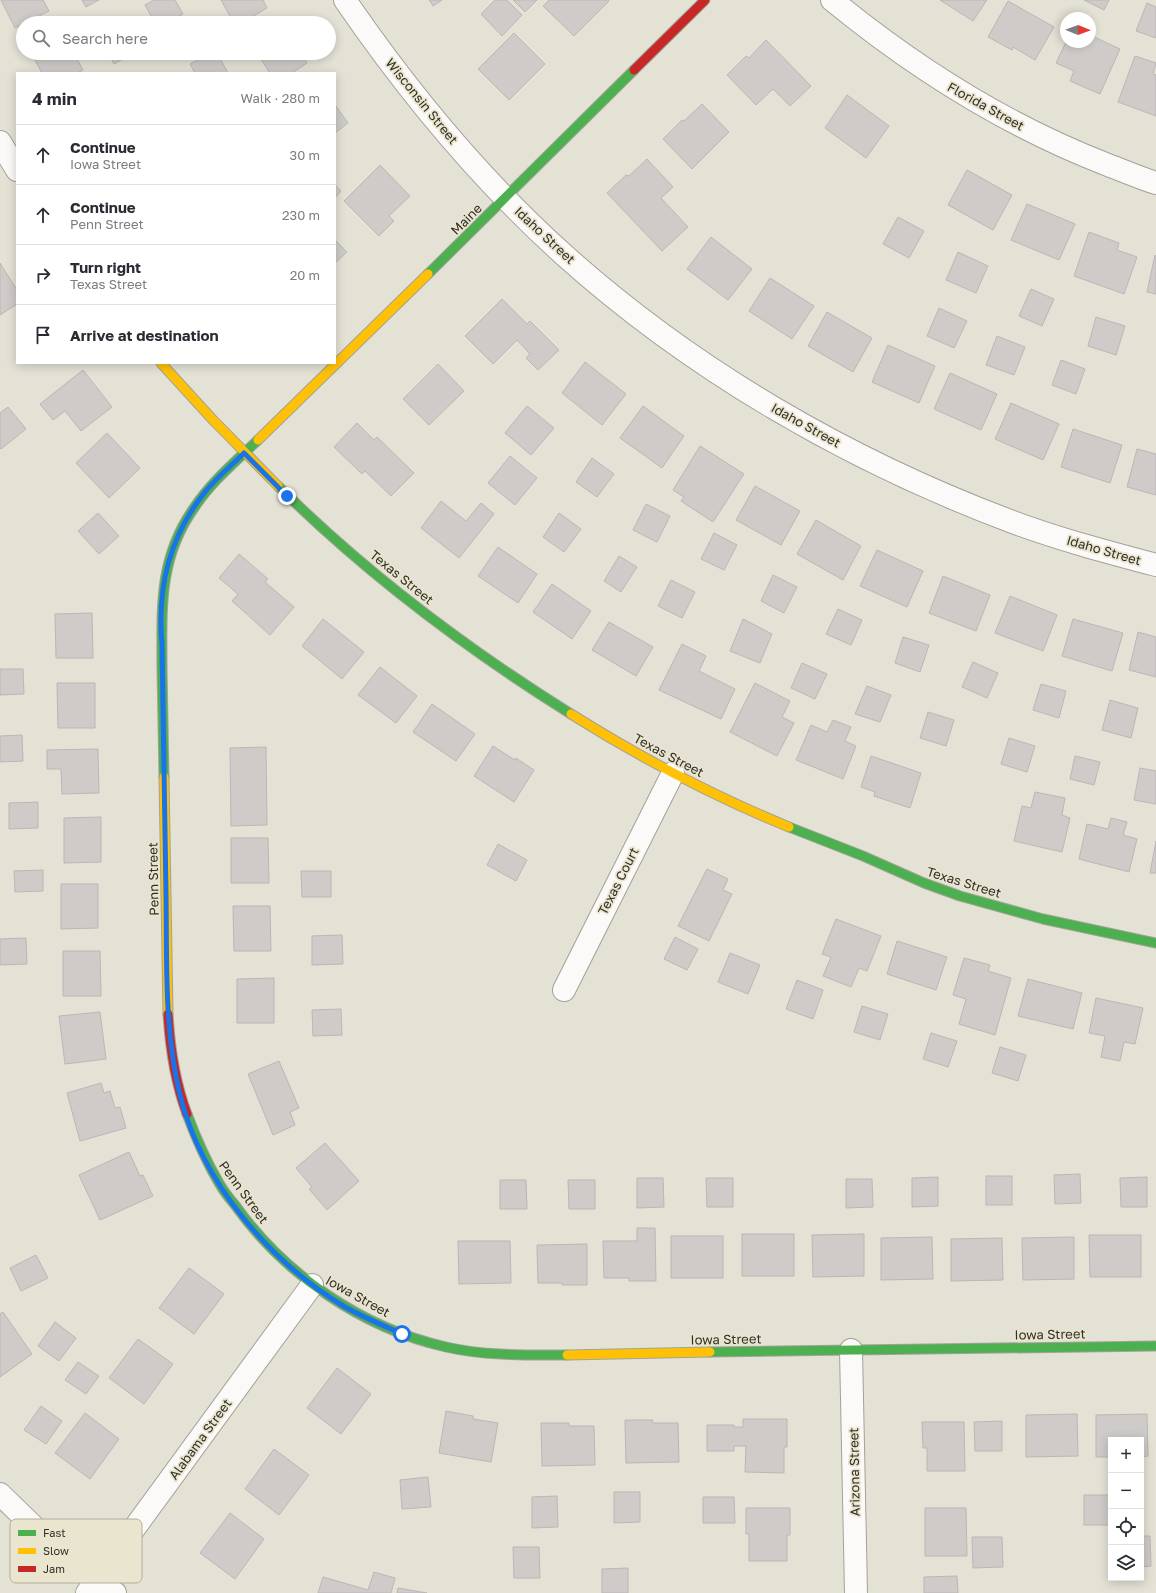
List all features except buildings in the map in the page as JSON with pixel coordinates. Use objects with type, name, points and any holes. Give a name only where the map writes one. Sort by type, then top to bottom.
[{"type":"street","name":"Wisconsin Street","points":[[345,0],[373,40],[411,89],[464,153],[505,197]]},
{"type":"street","name":"Maine","points":[[336,364],[483,221],[505,197],[705,0]]},
{"type":"street","name":"Florida Street","points":[[832,0],[870,31],[928,72],[974,100],[1051,141],[1086,157],[1156,183]]},
{"type":"street","points":[[0,142],[16,168]]},
{"type":"street","name":"Idaho Street","points":[[505,197],[564,254],[626,306],[690,354],[765,402],[840,444],[914,481],[1010,521],[1090,548],[1156,565]]},
{"type":"street","name":"Texas Street","points":[[162,364],[244,453],[287,496],[397,591],[454,635],[554,704],[616,742],[673,773],[797,830],[865,857],[906,877],[935,888],[1006,909],[1070,925],[1156,943]]},
{"type":"street","name":"Maine","points":[[244,453],[336,364]]},
{"type":"street","name":"Penn Street","points":[[244,453],[206,492],[187,517],[170,553],[161,592],[160,623],[162,644],[168,1019],[181,1096],[194,1135],[208,1165],[229,1199],[252,1228],[282,1259],[312,1285]]},
{"type":"street","name":"Texas Court","points":[[564,990],[673,773]]},
{"type":"street","name":"Iowa Street","points":[[312,1285],[364,1317],[402,1334],[445,1347],[489,1353],[576,1355],[1156,1346]]},
{"type":"street","name":"Alabama Street","points":[[141,1519],[312,1285]]},
{"type":"street","name":"Arizona Street","points":[[851,1350],[856,1593]]},
{"type":"street","points":[[0,1494],[26,1519]]},
{"type":"street","points":[[92,1586],[115,1593]]},
{"type":"traffic: fast","points":[[428,274],[634,70]]},
{"type":"traffic: fast","points":[[164,777],[162,625],[164,585],[168,565],[182,527],[194,508],[224,472],[258,440]]},
{"type":"traffic: fast","points":[[278,486],[346,549],[418,608],[494,663],[571,714]]},
{"type":"traffic: fast","points":[[789,827],[863,856],[924,883],[960,896],[1043,919],[1156,943]]},
{"type":"traffic: fast","points":[[187,1114],[206,1158],[228,1197],[277,1254],[302,1276],[328,1295],[385,1327],[446,1347],[476,1352],[521,1355],[567,1355]]},
{"type":"traffic: fast","points":[[710,1352],[1156,1346]]},
{"type":"traffic: slow","points":[[336,364],[428,274]]},
{"type":"traffic: slow","points":[[162,364],[213,420],[278,486]]},
{"type":"traffic: slow","points":[[258,440],[336,364]]},
{"type":"traffic: slow","points":[[571,714],[624,746],[705,789],[789,827]]},
{"type":"traffic: slow","points":[[164,777],[168,1014]]},
{"type":"traffic: slow","points":[[567,1355],[710,1352]]},
{"type":"traffic: jam","points":[[634,70],[705,0]]},
{"type":"traffic: jam","points":[[168,1014],[174,1065],[179,1090],[187,1114]]},
{"type":"route","points":[[287,496],[244,453],[206,492],[187,517],[170,553],[161,592],[160,623],[162,644],[168,1019],[174,1063],[181,1096],[194,1135],[208,1165],[229,1199],[252,1228],[282,1259],[312,1285],[364,1317],[402,1334]]}]
